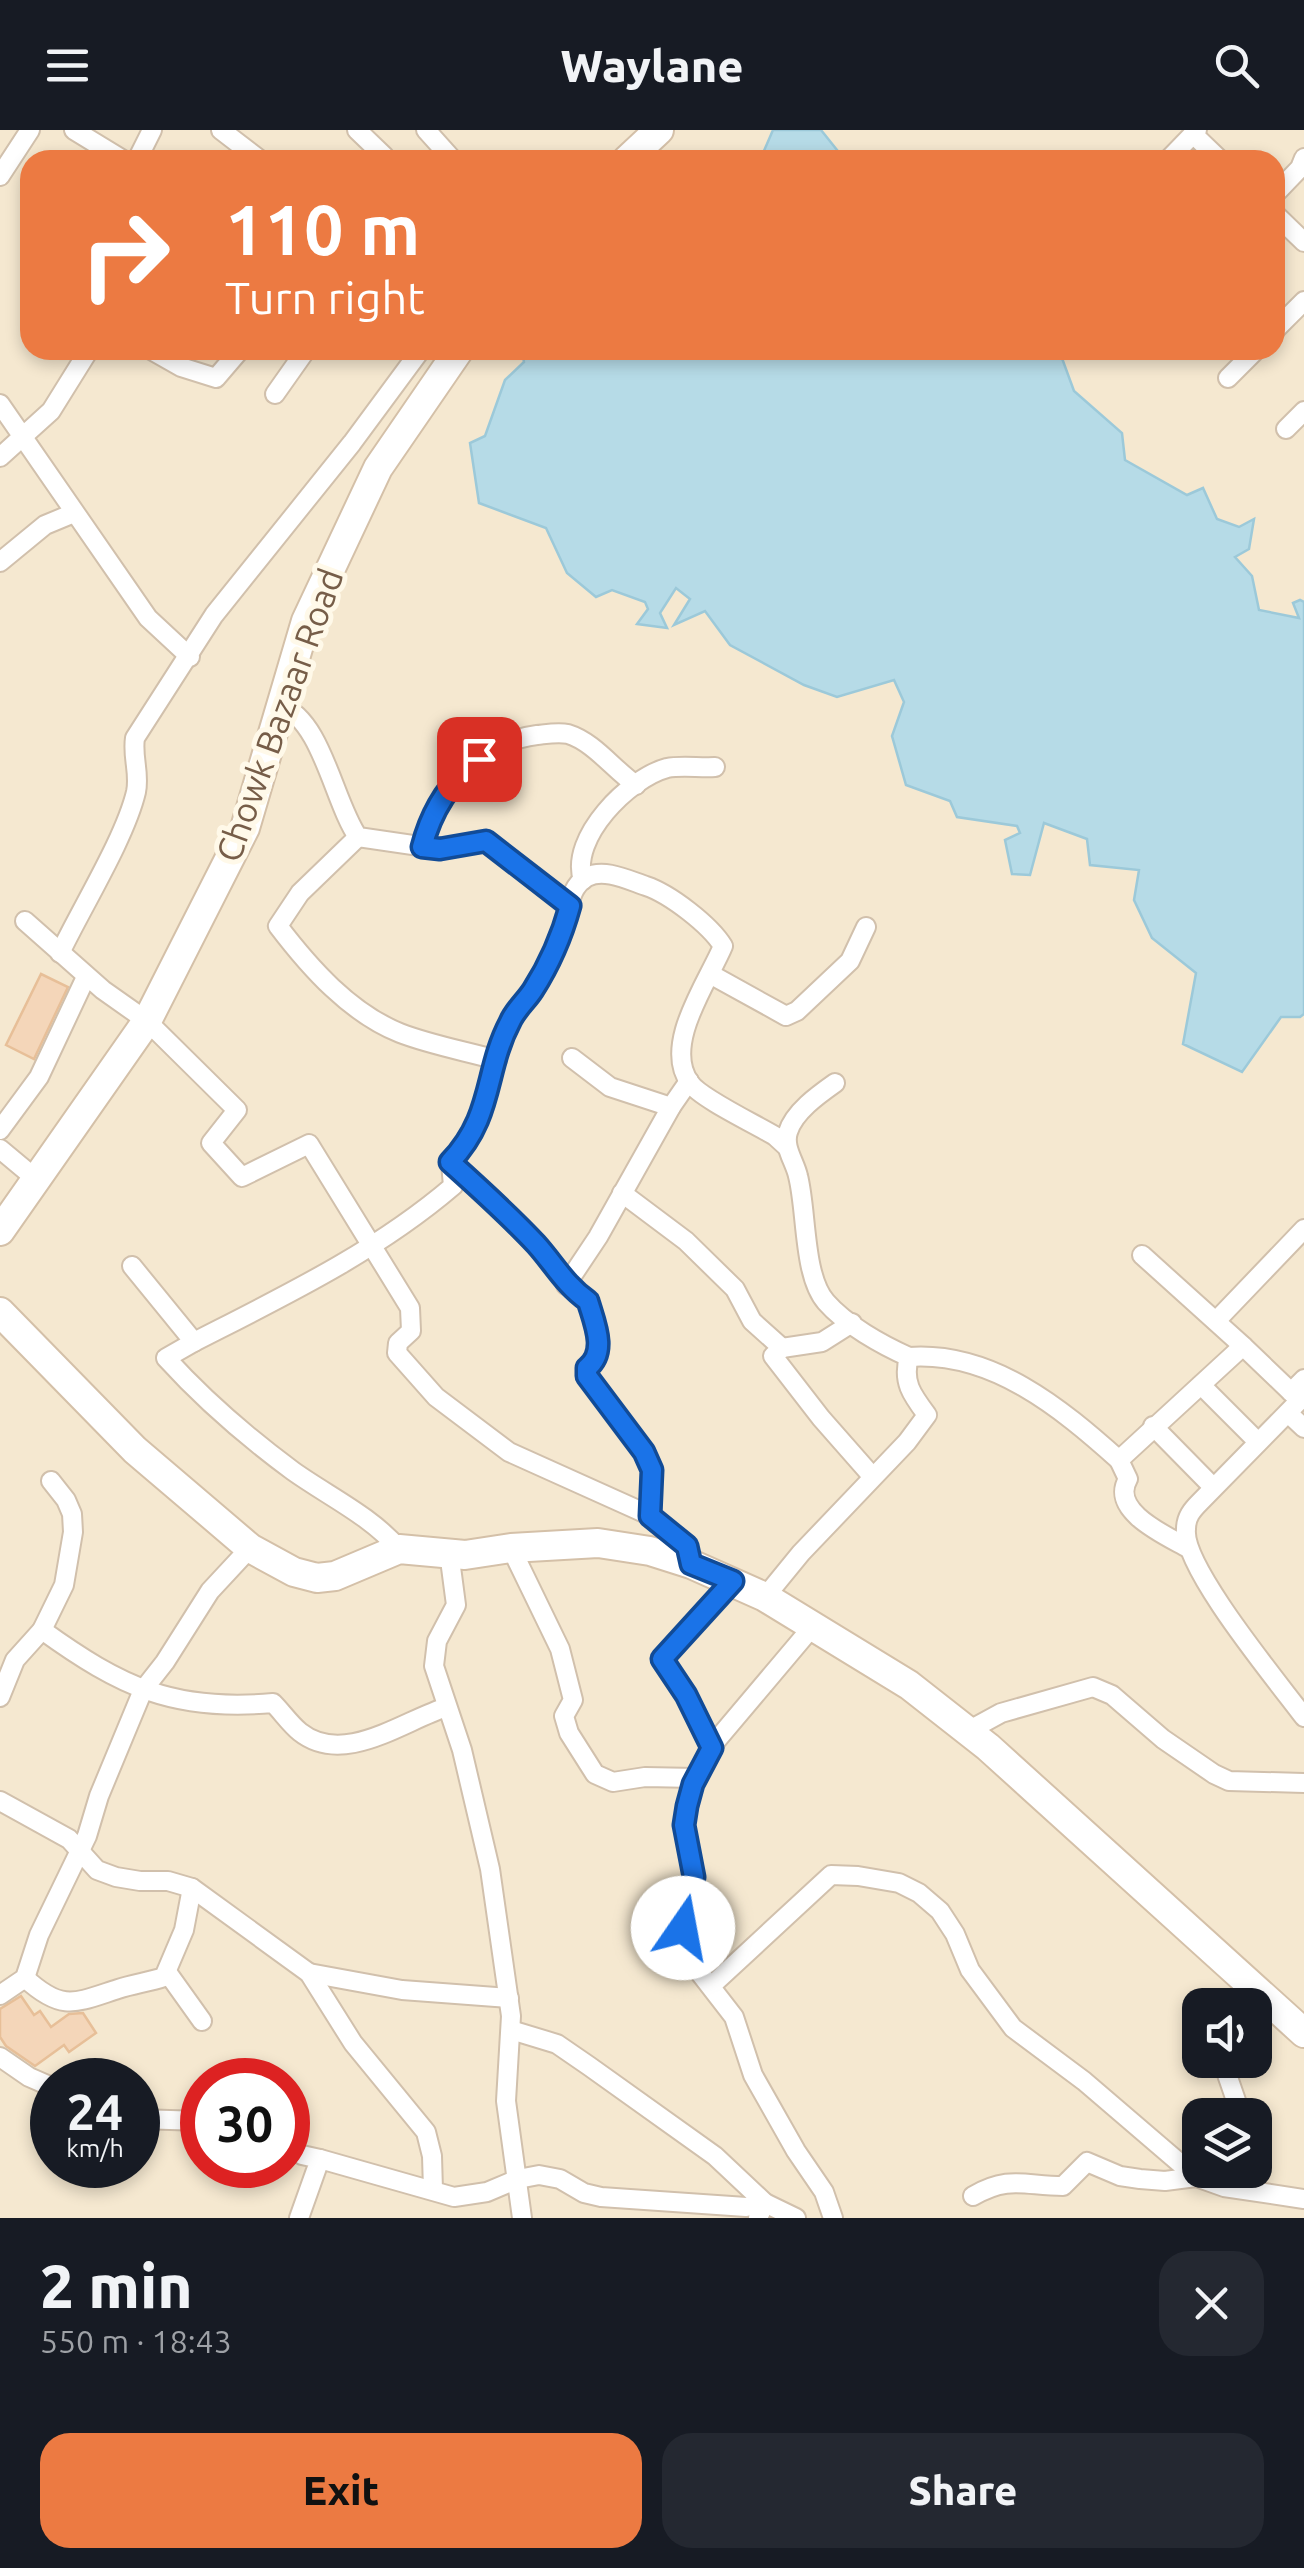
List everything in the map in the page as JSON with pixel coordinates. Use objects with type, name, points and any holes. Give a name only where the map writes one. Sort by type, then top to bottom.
[{"type":"street","points":[[0,176],[30,130]]},
{"type":"street","points":[[74,130],[107,150]]},
{"type":"street","points":[[221,130],[247,150]]},
{"type":"street","points":[[356,130],[378,150]]},
{"type":"street","points":[[426,130],[444,150]]},
{"type":"street","points":[[638,150],[659,130]]},
{"type":"street","points":[[1178,150],[1195,132]]},
{"type":"street","points":[[1285,184],[1304,158]]},
{"type":"street","points":[[1285,224],[1304,242]]},
{"type":"street","points":[[1285,320],[1304,301]]},
{"type":"street","points":[[0,458],[51,410],[83,360]]},
{"type":"street","points":[[169,360],[216,378],[231,360]]},
{"type":"street","points":[[276,394],[299,360]]},
{"type":"street","points":[[60,953],[117,840],[135,795],[135,738],[214,616],[413,360]]},
{"type":"street","name":"Chowk Bazaar Road","points":[[0,1231],[147,1020],[245,828],[306,621],[378,468],[451,360]]},
{"type":"street","points":[[1228,378],[1246,360]]},
{"type":"street","points":[[0,404],[148,618],[190,657]]},
{"type":"street","points":[[1286,429],[1304,412]]},
{"type":"street","points":[[0,562],[45,526],[74,513]]},
{"type":"street","points":[[281,706],[295,711],[304,724],[358,837],[440,849],[486,841],[570,906]]},
{"type":"street","points":[[422,847],[428,824],[466,768],[498,746],[519,738],[563,733],[580,739],[636,785]]},
{"type":"street","points":[[583,880],[582,850],[613,804],[636,785],[668,768],[715,767]]},
{"type":"street","points":[[358,837],[300,893],[278,926],[304,960],[335,990],[372,1017],[396,1031],[431,1043],[498,1060]]},
{"type":"street","points":[[450,1162],[469,1142],[489,1093],[509,1022],[534,989],[550,958],[572,892],[583,880],[603,873],[652,888],[704,924],[723,946],[685,1028],[682,1066],[691,1086],[787,1147]]},
{"type":"street","points":[[25,921],[86,976],[147,1020],[237,1110],[212,1143],[242,1177],[308,1144],[403,1295],[413,1318],[411,1331],[398,1344],[397,1353],[436,1397],[509,1452],[650,1516],[687,1546],[691,1564]]},
{"type":"street","points":[[710,974],[786,1016],[797,1011],[850,962],[866,927]]},
{"type":"street","points":[[0,1130],[39,1077],[86,976]]},
{"type":"street","points":[[572,1058],[610,1087],[671,1106]]},
{"type":"street","points":[[566,1285],[688,1081]]},
{"type":"street","points":[[835,1083],[812,1100],[797,1119],[788,1131],[787,1147],[798,1177],[814,1282],[826,1302],[852,1323],[909,1357],[953,1358],[1011,1380],[1078,1423],[1119,1460],[1128,1479],[1125,1498],[1134,1512],[1148,1525],[1188,1548]]},
{"type":"street","points":[[0,1149],[36,1179]]},
{"type":"street","points":[[398,1549],[385,1533],[228,1422],[166,1358],[294,1291],[416,1217],[453,1186],[450,1162]]},
{"type":"street","points":[[450,1162],[520,1226],[550,1259],[566,1285],[588,1301],[598,1351],[595,1362],[587,1368],[587,1376],[644,1452],[652,1470],[650,1516]]},
{"type":"street","points":[[622,1193],[686,1241],[735,1289],[752,1320],[782,1348]]},
{"type":"street","points":[[1216,1321],[1304,1229]]},
{"type":"street","points":[[1142,1255],[1243,1346],[1298,1386],[1300,1400],[1188,1515],[1185,1531],[1188,1548],[1222,1603],[1302,1710]]},
{"type":"street","points":[[132,1266],[194,1342]]},
{"type":"street","points":[[0,1312],[135,1450],[250,1548],[294,1572],[317,1578],[335,1576],[398,1549],[465,1555],[598,1543],[650,1551],[691,1564],[765,1597],[909,1684],[968,1731],[1304,2034]]},
{"type":"street","points":[[852,1323],[822,1342],[782,1348],[773,1356],[872,1476]]},
{"type":"street","points":[[1119,1460],[1243,1346]]},
{"type":"street","points":[[765,1597],[907,1442],[927,1415],[909,1392],[905,1372],[909,1357]]},
{"type":"street","points":[[1201,1385],[1258,1442]]},
{"type":"street","points":[[1288,1412],[1304,1428]]},
{"type":"street","points":[[1152,1426],[1213,1487]]},
{"type":"street","points":[[0,1698],[15,1660],[42,1630],[64,1585],[73,1532],[66,1500],[51,1481]]},
{"type":"street","points":[[0,1994],[25,1978],[39,1935],[87,1836],[98,1796],[142,1690],[210,1591],[250,1548]]},
{"type":"street","points":[[511,1548],[560,1648],[573,1700],[564,1716],[569,1733],[594,1774],[614,1782],[645,1777],[696,1778]]},
{"type":"street","points":[[449,1552],[456,1604],[437,1641],[434,1666],[462,1750],[490,1869],[509,1998],[506,2101],[522,2218]]},
{"type":"street","points":[[712,1748],[686,1695],[662,1659],[733,1581]]},
{"type":"street","points":[[813,1626],[754,1692],[712,1748],[696,1778],[684,1825],[694,1877],[683,1928],[696,1968],[734,2018],[753,2075],[796,2152],[824,2192],[832,2218]]},
{"type":"street","points":[[42,1630],[100,1669],[142,1690],[183,1702],[273,1703],[302,1734],[328,1744],[363,1741],[447,1707]]},
{"type":"street","points":[[968,1731],[1000,1713],[1093,1688],[1112,1695],[1162,1740],[1214,1774],[1230,1781],[1304,1784]]},
{"type":"street","points":[[0,1800],[68,1839],[97,1870],[116,1877],[168,1881],[192,1888],[309,1974],[354,2042],[426,2132],[434,2190]]},
{"type":"street","points":[[710,1986],[831,1875],[900,1884],[919,1893],[940,1911],[970,1970],[1013,2028],[1084,2081],[1182,2164]]},
{"type":"street","points":[[25,1978],[42,1995],[59,2002],[74,2002],[164,1977],[184,1930],[192,1888]]},
{"type":"street","points":[[168,1972],[202,2021]]},
{"type":"street","points":[[309,1974],[402,1990],[509,1998]]},
{"type":"street","points":[[511,2030],[557,2044],[715,2156],[761,2211]]},
{"type":"street","points":[[0,2057],[30,2077]]},
{"type":"street","points":[[310,2157],[454,2197],[471,2196],[539,2174],[601,2197],[746,2207],[796,2218]]},
{"type":"street","points":[[299,2218],[320,2159]]},
{"type":"street","points":[[973,2196],[992,2185],[1012,2182],[1062,2186],[1087,2162],[1120,2176],[1165,2181],[1182,2178]]},
{"type":"street","points":[[1236,2188],[1304,2199]]},
{"type":"shaded area","points":[[0,130],[1304,130],[1304,2218],[0,2218]]},
{"type":"water","points":[[773,130],[821,130],[837,150],[764,150]]},
{"type":"water","points":[[1063,360],[1074,391],[1122,433],[1125,460],[1187,495],[1203,488],[1217,519],[1239,527],[1254,519],[1249,549],[1235,557],[1252,576],[1259,610],[1299,618],[1293,603],[1304,602],[1304,1014],[1281,1017],[1242,1072],[1183,1044],[1196,973],[1152,938],[1134,900],[1139,870],[1090,865],[1087,839],[1044,823],[1030,875],[1012,874],[1005,840],[1020,833],[1017,826],[957,817],[950,801],[906,785],[892,736],[904,702],[894,680],[837,697],[804,685],[730,645],[705,611],[674,625],[690,599],[676,588],[660,613],[667,628],[637,624],[648,609],[645,602],[612,590],[596,597],[567,573],[546,528],[479,503],[470,443],[485,436],[505,380],[524,362]]},
{"type":"building","points":[[41,974],[68,987],[34,1059],[6,1045]]},
{"type":"building","points":[[21,1996],[34,2015],[40,2011],[51,2027],[69,2014],[83,2013],[96,2033],[69,2052],[64,2045],[46,2058],[30,2058],[30,2063],[0,2037],[0,2009]]},
{"type":"route","points":[[479,759],[466,768],[445,795],[428,824],[422,847],[440,849],[486,841],[570,906],[561,935],[534,989],[509,1022],[489,1093],[469,1142],[450,1162],[520,1226],[550,1259],[566,1285],[588,1301],[598,1351],[595,1362],[587,1368],[587,1376],[644,1452],[652,1470],[650,1516],[687,1546],[691,1564],[733,1581],[662,1659],[686,1695],[712,1748],[693,1784],[687,1806],[684,1825],[694,1877],[683,1928]]}]
